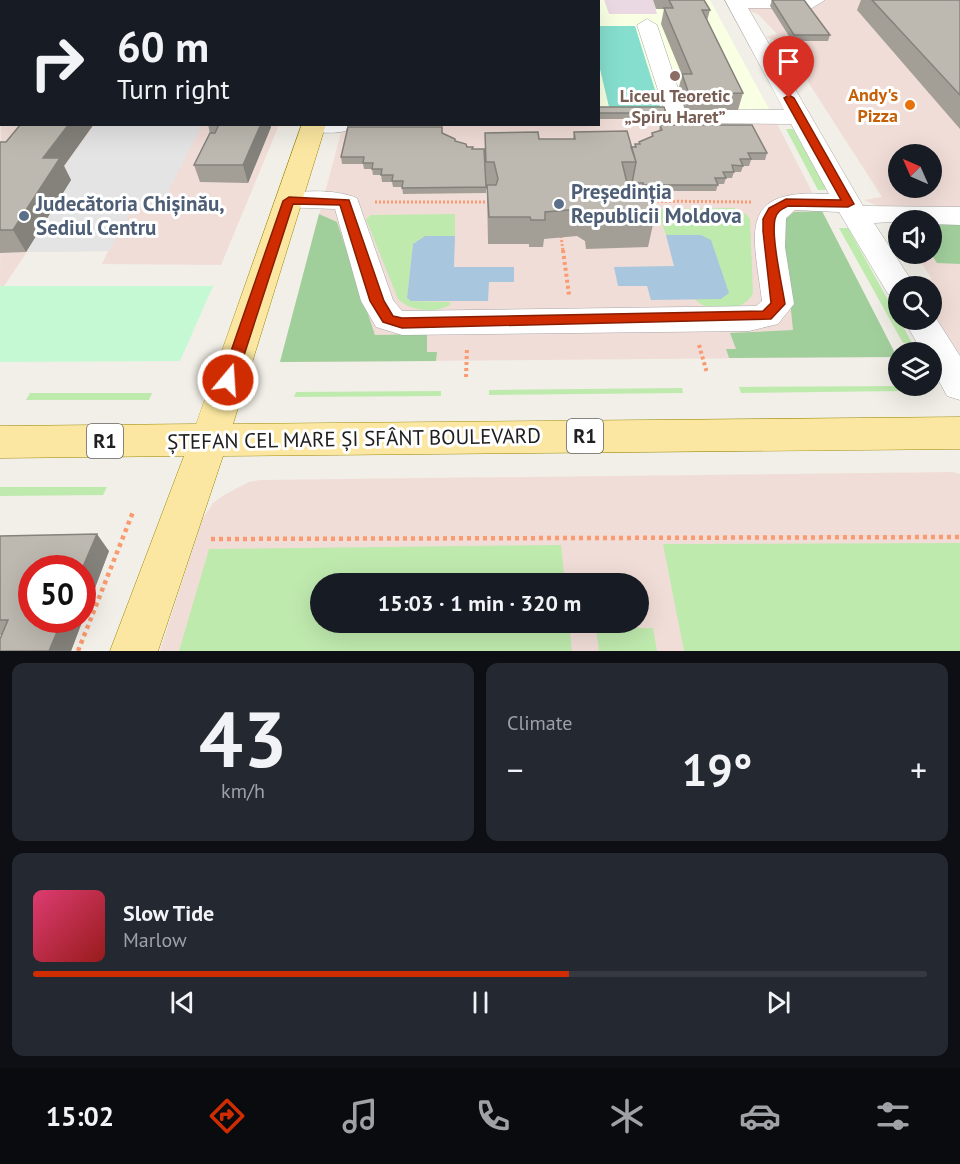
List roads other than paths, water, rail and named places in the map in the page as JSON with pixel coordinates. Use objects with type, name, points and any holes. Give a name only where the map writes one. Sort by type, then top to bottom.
[{"type":"main road","points":[[134,651],[209,440],[261,279],[289,201],[322,126]]},
{"type":"main road","name":"ȘTEFAN CEL MARE ȘI SFÂNT BOULEVARD","points":[[0,442],[960,433]]},
{"type":"street","points":[[816,0],[812,2],[735,2],[852,209],[893,276]]},
{"type":"street","points":[[647,25],[674,110],[692,116],[800,117]]},
{"type":"street","points":[[289,201],[345,202],[377,301],[388,319],[402,323],[738,319],[766,316],[778,304],[769,231],[769,219],[775,208],[786,203],[960,216]]},
{"type":"street","points":[[926,330],[960,386]]},
{"type":"place","name":"Liceul Teoretic „Spiru Haret”","points":[[675,76]]},
{"type":"place","name":"Andy's Pizza","points":[[910,105]]},
{"type":"place","name":"Președinția Republicii Moldova","points":[[559,204]]},
{"type":"place","name":"Judecătoria Chișinău, Sediul Centru","points":[[24,216]]}]
